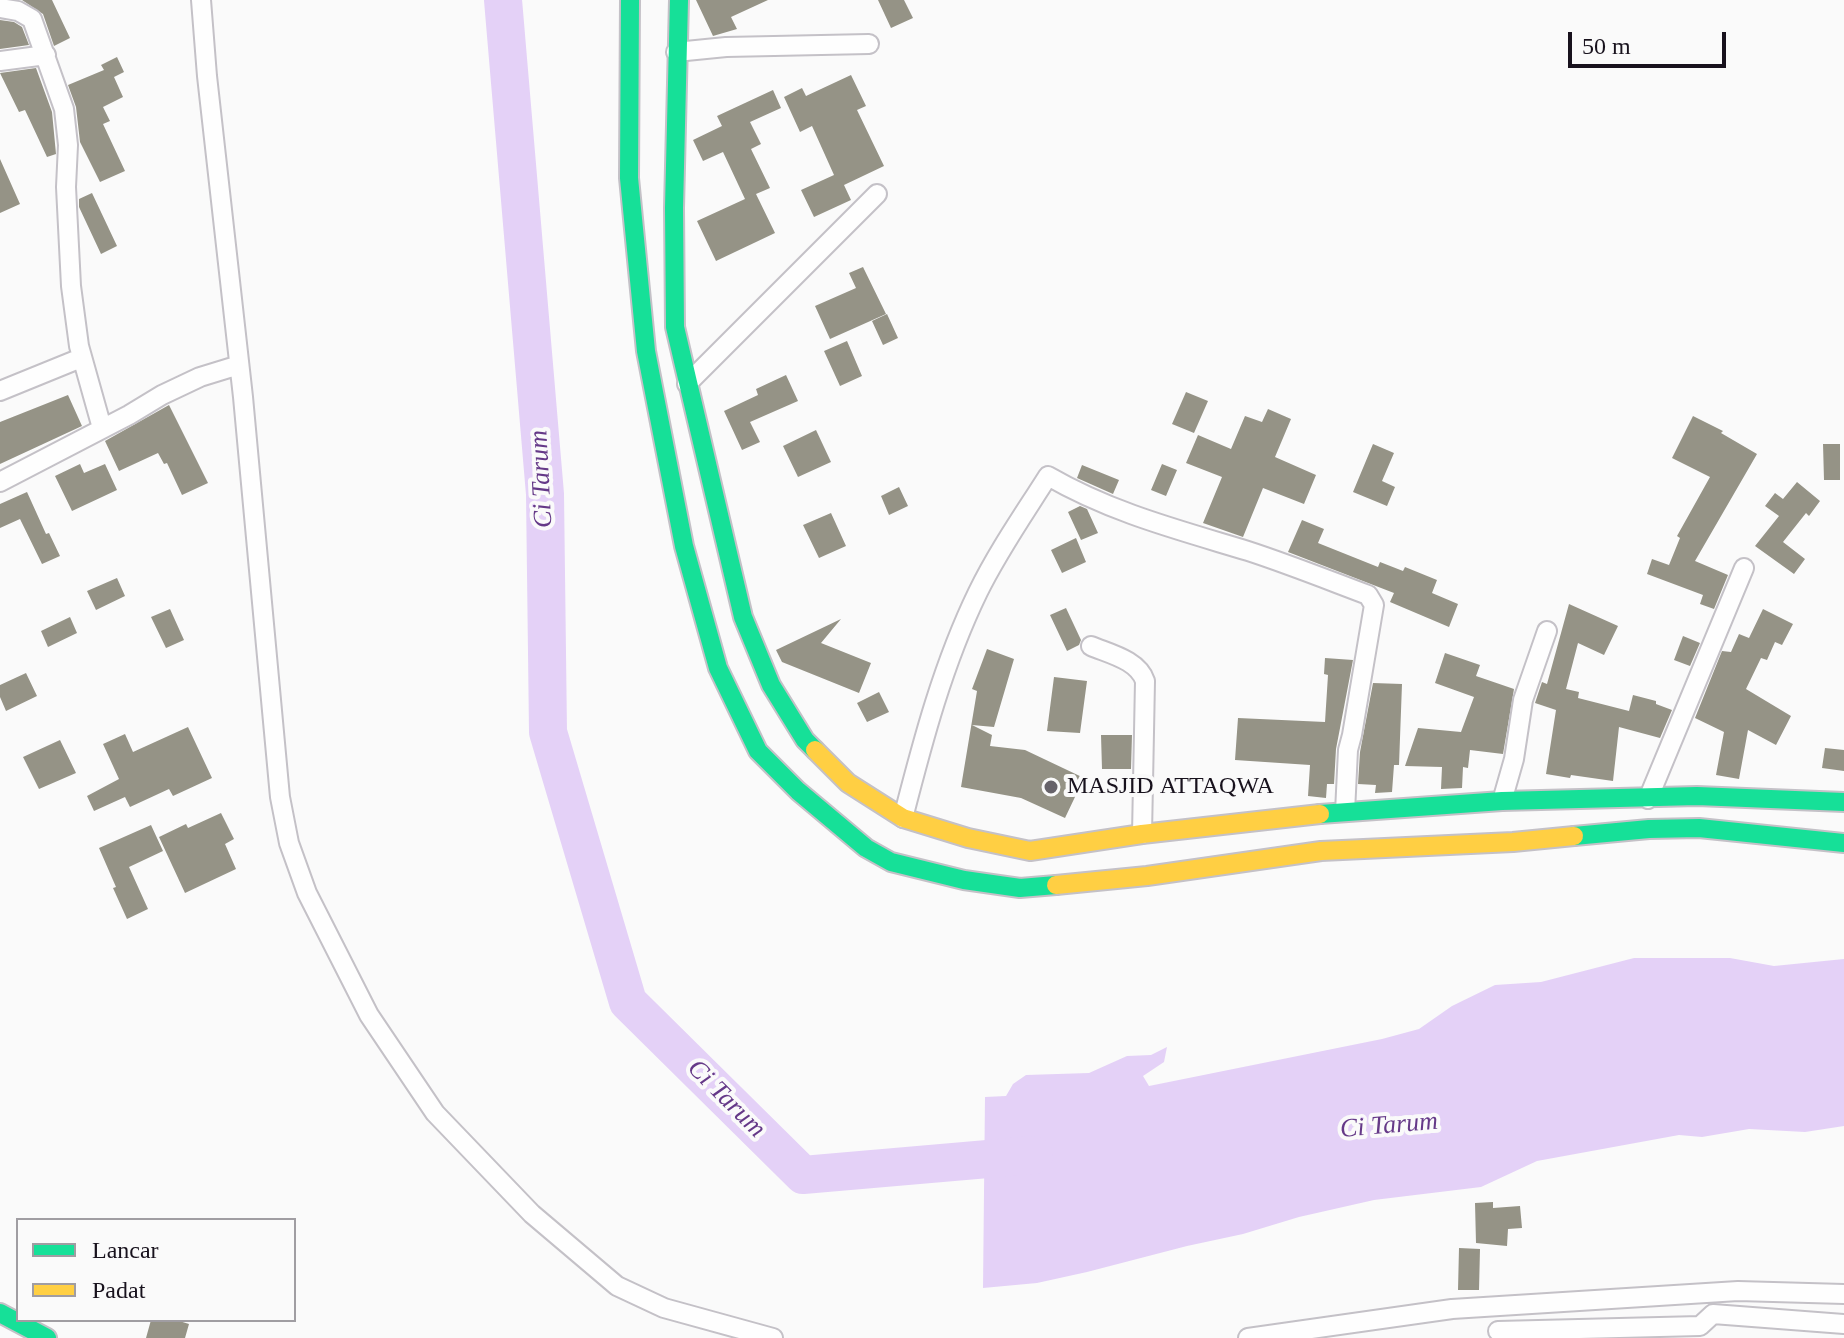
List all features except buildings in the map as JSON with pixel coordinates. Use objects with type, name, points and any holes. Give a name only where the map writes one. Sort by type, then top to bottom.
[{"type":"street","points":[[201,0],[280,797],[289,843],[307,893],[369,1015],[435,1113],[532,1214],[617,1286],[664,1308],[773,1338]]},
{"type":"street","points":[[630,0],[629,178],[632,210],[646,351],[684,546],[718,668],[758,751],[798,791],[866,848],[891,862],[964,880],[1020,888],[1147,876],[1321,851],[1513,842],[1649,829],[1699,828],[1844,843]]},
{"type":"street","points":[[679,0],[675,327],[743,617],[771,685],[805,740],[848,783],[875,802],[903,818],[1025,851],[1142,834],[1345,812],[1502,801],[1697,796],[1844,802]]},
{"type":"street","points":[[0,8],[18,11],[32,19],[64,109],[68,145],[66,187],[71,286],[81,358],[102,428]]},
{"type":"street","points":[[676,52],[726,47],[869,44]]},
{"type":"street","points":[[0,61],[46,55]]},
{"type":"street","points":[[687,384],[877,194]]},
{"type":"street","points":[[0,391],[81,358]]},
{"type":"street","points":[[0,482],[200,377],[239,365]]},
{"type":"street","points":[[903,818],[933,705],[973,604],[1005,543],[1048,476],[1076,493],[1126,514],[1250,552],[1368,595],[1374,605],[1348,750],[1345,812]]},
{"type":"street","points":[[1648,799],[1744,568]]},
{"type":"street","points":[[1502,801],[1514,759],[1523,700],[1547,631]]},
{"type":"street","points":[[1091,646],[1135,665],[1145,681],[1142,834]]},
{"type":"street","points":[[1248,1338],[1452,1309],[1738,1291],[1844,1294]]},
{"type":"street","points":[[1498,1331],[1700,1326],[1713,1314],[1844,1324]]},
{"type":"street","points":[[17,1322],[47,1338]]},
{"type":"water","points":[[1634,958],[1730,958],[1774,966],[1844,959],[1844,1126],[1805,1132],[1749,1129],[1702,1137],[1679,1135],[1537,1161],[1481,1187],[1374,1200],[1087,1272],[1037,1283],[983,1288],[985,1097],[1006,1096],[1013,1084],[1026,1075],[1089,1073],[1127,1056],[1151,1055],[1167,1047],[1164,1062],[1143,1076],[1149,1086],[1382,1039],[1419,1029],[1452,1006],[1495,985],[1541,982]]},
{"type":"waterway","name":"Ci Tarum","points":[[503,0],[545,494],[548,732],[628,1002],[803,1175],[1034,1155]]},
{"type":"traffic: fast","points":[[630,0],[629,178],[646,351],[684,546],[718,668],[758,751],[798,791],[866,848],[891,862],[964,880],[1020,888],[1056,885]]},
{"type":"traffic: fast","points":[[679,0],[674,208],[675,327],[743,617],[771,685],[805,740],[815,750]]},
{"type":"traffic: fast","points":[[1320,814],[1502,801],[1697,796],[1844,802]]},
{"type":"traffic: fast","points":[[1574,836],[1699,828],[1844,843]]},
{"type":"traffic: fast","points":[[0,1313],[16,1322]]},
{"type":"traffic: fast","points":[[17,1322],[47,1338]]},
{"type":"traffic: slow","points":[[815,750],[848,783],[903,818],[968,838],[1030,851],[1142,834],[1320,814]]},
{"type":"traffic: slow","points":[[1056,885],[1147,876],[1321,851],[1574,836]]},
{"type":"place","name":"MASJID ATTAQWA","points":[[1051,787]]}]
